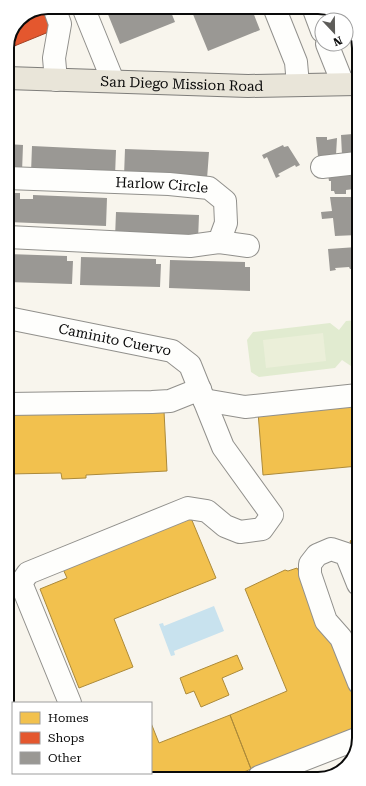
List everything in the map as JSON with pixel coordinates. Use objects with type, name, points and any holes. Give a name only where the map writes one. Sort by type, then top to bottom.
[{"type":"main road","name":"San Diego Mission Road","points":[[14,78],[248,86],[350,84]]},
{"type":"street","points":[[56,14],[60,24],[54,58],[56,80]]},
{"type":"street","points":[[86,14],[113,81]]},
{"type":"street","points":[[277,14],[296,62],[298,85]]},
{"type":"street","points":[[332,52],[350,84]]},
{"type":"street","points":[[322,167],[352,164]]},
{"type":"street","name":"Harlow Circle","points":[[14,178],[169,184],[209,188],[225,201],[226,223],[219,242]]},
{"type":"street","points":[[14,237],[190,246],[219,242],[248,246]]},
{"type":"street","name":"Caminito Cuervo","points":[[14,319],[172,350],[190,366],[223,447],[272,515],[262,530],[240,532],[225,526],[207,511],[188,508],[28,573],[15,581]]},
{"type":"street","points":[[14,404],[152,402],[202,394],[245,407],[352,396]]},
{"type":"street","points":[[352,569],[346,554],[331,549],[317,555],[310,564],[310,574],[326,621],[341,638],[352,666]]},
{"type":"street","points":[[15,581],[70,702]]},
{"type":"street","points":[[272,772],[352,741]]},
{"type":"green space","points":[[352,320],[352,366],[342,360],[335,368],[259,377],[251,372],[247,340],[253,332],[330,323],[339,330],[346,321]]},
{"type":"green space","points":[[323,333],[326,361],[266,368],[263,340]]},
{"type":"water","points":[[214,606],[224,631],[174,651],[175,655],[171,656],[159,624],[163,623],[164,626]]},
{"type":"building: Homes","points":[[352,404],[352,467],[263,475],[258,412]]},
{"type":"building: Homes","points":[[164,411],[167,471],[86,475],[86,478],[62,479],[61,473],[14,474],[14,413]]},
{"type":"building: Homes","points":[[191,518],[216,578],[114,619],[133,667],[79,688],[40,589],[67,578],[63,569]]},
{"type":"building: Homes","points":[[297,568],[335,637],[352,680],[352,730],[251,769],[230,715],[287,691],[245,589],[285,570],[288,571]]},
{"type":"building: Homes","points":[[237,655],[243,669],[222,678],[229,695],[201,707],[194,691],[186,694],[180,678]]},
{"type":"building: Homes","points":[[230,715],[251,769],[244,772],[152,772],[152,726],[159,743]]},
{"type":"building: Shops","points":[[51,14],[56,29],[14,46],[20,29],[29,20],[35,17]]},
{"type":"building: Other","points":[[108,14],[172,14],[175,22],[120,44]]},
{"type":"building: Other","points":[[193,14],[254,14],[260,30],[208,51]]},
{"type":"building: Other","points":[[352,134],[352,154],[342,155],[341,135]]},
{"type":"building: Other","points":[[316,137],[327,137],[327,140],[337,138],[336,155],[318,156]]},
{"type":"building: Other","points":[[14,144],[23,145],[22,172],[14,171]]},
{"type":"building: Other","points":[[283,145],[284,147],[288,146],[300,165],[296,167],[295,165],[278,174],[280,176],[276,178],[267,157],[264,159],[262,155]]},
{"type":"building: Other","points":[[32,146],[116,150],[115,176],[31,173]]},
{"type":"building: Other","points":[[125,149],[209,152],[207,179],[124,176]]},
{"type":"building: Other","points":[[352,173],[352,189],[346,190],[346,194],[335,194],[334,191],[331,191],[331,181],[329,181],[328,175]]},
{"type":"building: Other","points":[[14,193],[20,193],[20,199],[33,199],[33,195],[107,198],[106,226],[14,222]]},
{"type":"building: Other","points":[[330,197],[352,197],[352,235],[335,236],[333,218],[322,219],[321,212],[332,211]]},
{"type":"building: Other","points":[[116,212],[199,215],[198,240],[115,238]]},
{"type":"building: Other","points":[[352,247],[352,269],[349,267],[335,268],[336,270],[330,271],[328,249]]},
{"type":"building: Other","points":[[14,254],[67,256],[67,261],[73,261],[72,284],[14,282]]},
{"type":"building: Other","points":[[81,257],[156,259],[156,264],[161,264],[160,287],[80,285]]},
{"type":"building: Other","points":[[170,260],[245,262],[245,267],[250,267],[250,291],[169,288]]}]
